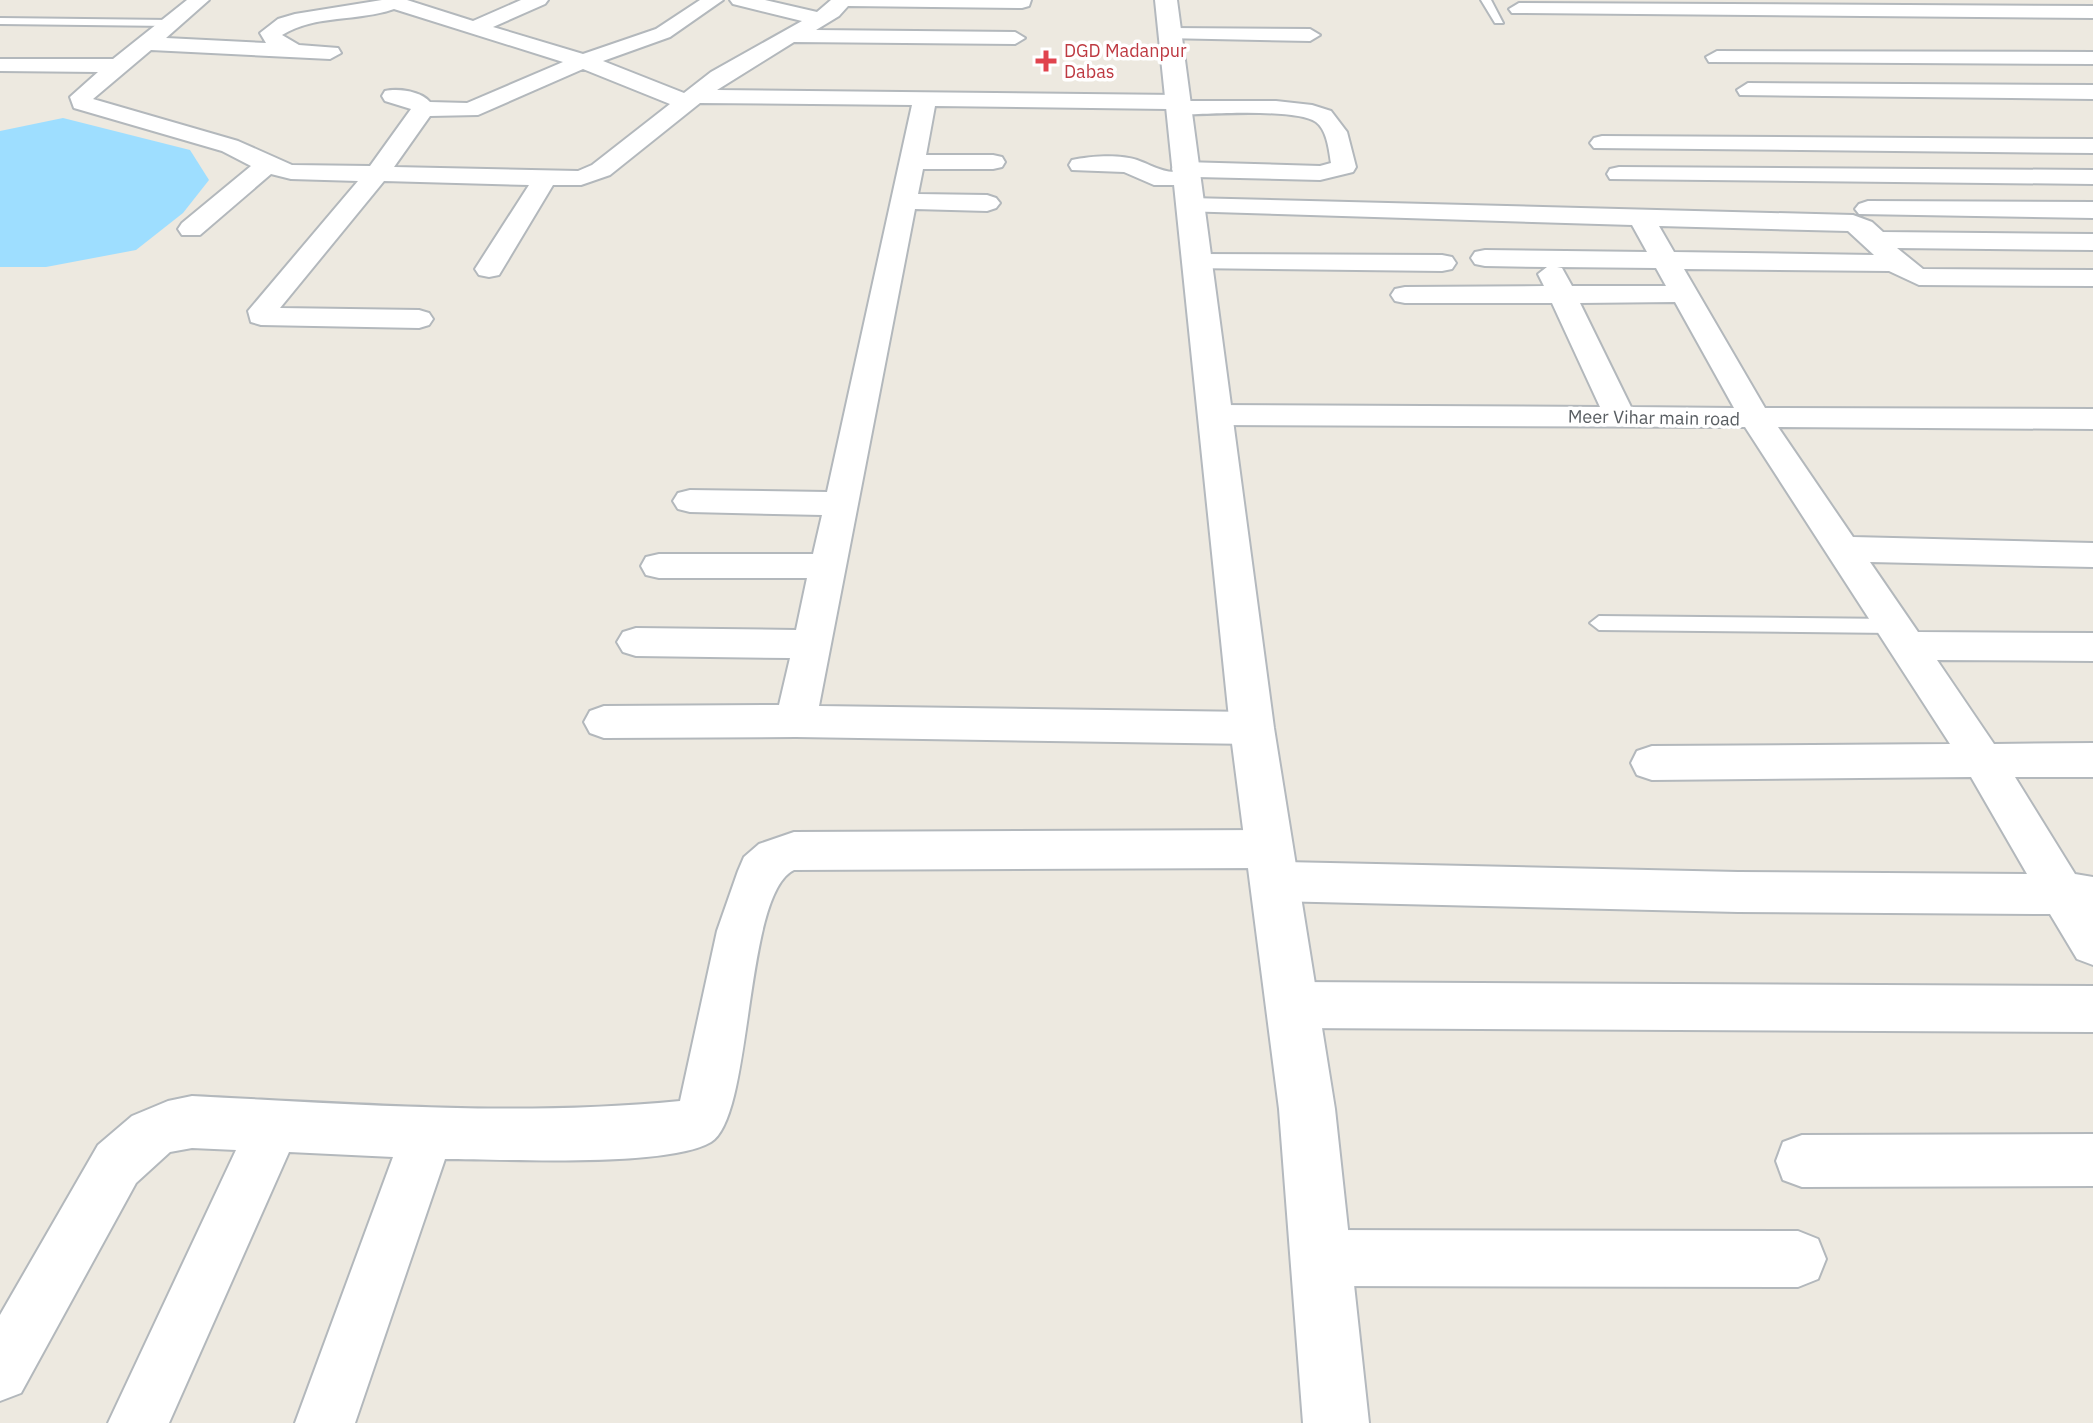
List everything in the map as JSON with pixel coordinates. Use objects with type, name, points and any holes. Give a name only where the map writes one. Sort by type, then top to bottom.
[{"type":"main road","points":[[1168,17],[1252,728],[1293,1005],[1324,1258],[1336,1423]]},
{"type":"street","points":[[199,0],[116,66],[81,97],[82,103],[230,146],[267,165],[291,172],[581,178],[601,170],[719,77],[820,19],[842,0],[1022,1],[1015,46],[791,36]]},
{"type":"street","points":[[476,27],[538,0]]},
{"type":"street","points":[[423,109],[470,110],[583,61],[663,33],[713,0]]},
{"type":"street","points":[[740,0],[820,19]]},
{"type":"street","points":[[295,50],[270,37],[270,33],[317,14],[395,2],[583,61],[689,99],[925,99],[1012,91],[1316,113],[1325,116],[1334,131],[1344,167],[1320,173],[1187,185]]},
{"type":"street","points":[[1519,9],[1912,5],[2093,12]]},
{"type":"street","points":[[1912,5],[2038,110]]},
{"type":"street","points":[[1168,17],[1310,35]]},
{"type":"street","points":[[1537,30],[1947,33],[2093,30]]},
{"type":"street","points":[[144,43],[330,53]]},
{"type":"street","points":[[1717,57],[2093,58]]},
{"type":"street","points":[[0,65],[116,66]]},
{"type":"street","points":[[1748,90],[2093,92]]},
{"type":"street","points":[[393,96],[417,101],[423,109]]},
{"type":"street","points":[[796,721],[925,99]]},
{"type":"street","points":[[419,319],[261,316],[377,174],[423,109]]},
{"type":"street","points":[[2060,128],[2089,149]]},
{"type":"street","points":[[1602,143],[2089,149]]},
{"type":"street","points":[[914,162],[993,162]]},
{"type":"street","points":[[191,229],[267,165]]},
{"type":"street","points":[[1081,165],[1129,165],[1154,178],[1187,185],[1523,217],[1853,223],[1863,228],[1907,274],[1919,277],[2093,278]]},
{"type":"street","points":[[1619,174],[2093,177]]},
{"type":"street","points":[[489,269],[546,177]]},
{"type":"street","points":[[906,201],[987,203]]},
{"type":"street","points":[[1868,209],[2093,210]]},
{"type":"street","points":[[1523,217],[1621,418]]},
{"type":"street","points":[[1641,218],[1661,259],[1706,327],[1756,419],[1984,762],[2079,894],[2093,944]]},
{"type":"street","points":[[1875,240],[2093,242]]},
{"type":"street","points":[[1485,258],[1894,263]]},
{"type":"street","points":[[1197,262],[1442,263]]},
{"type":"street","points":[[1405,295],[1683,294]]},
{"type":"street","name":"Meer Vihar main road","points":[[1215,415],[2089,424]]},
{"type":"street","points":[[690,501],[841,504]]},
{"type":"street","points":[[1841,549],[2093,555]]},
{"type":"street","points":[[659,566],[828,566]]},
{"type":"street","points":[[1900,636],[2093,647]]},
{"type":"street","points":[[636,642],[812,644]]},
{"type":"street","points":[[604,722],[796,721],[1252,728]]},
{"type":"street","points":[[1652,763],[2093,760]]},
{"type":"street","points":[[0,1372],[117,1164],[138,1141],[165,1125],[192,1122],[428,1133],[630,1132],[672,1130],[695,1123],[704,1111],[748,905],[760,871],[775,857],[794,851],[1271,865],[1738,892],[2079,894]]},
{"type":"street","points":[[1293,1005],[2093,1009]]},
{"type":"street","points":[[138,1423],[275,1125]]},
{"type":"street","points":[[325,1423],[428,1133]]},
{"type":"street","points":[[1802,1161],[2093,1160]]},
{"type":"street","points":[[1324,1258],[1798,1259]]},
{"type":"lane","points":[[1486,0],[1499,21]]},
{"type":"lane","points":[[0,21],[170,23]]},
{"type":"lane","points":[[1599,623],[1900,636]]},
{"type":"water","points":[[63,118],[190,150],[209,180],[183,213],[136,250],[46,267],[0,267],[0,131]]},
{"type":"place","name":"DGD Madanpur Dabas","points":[[1046,61]]}]
